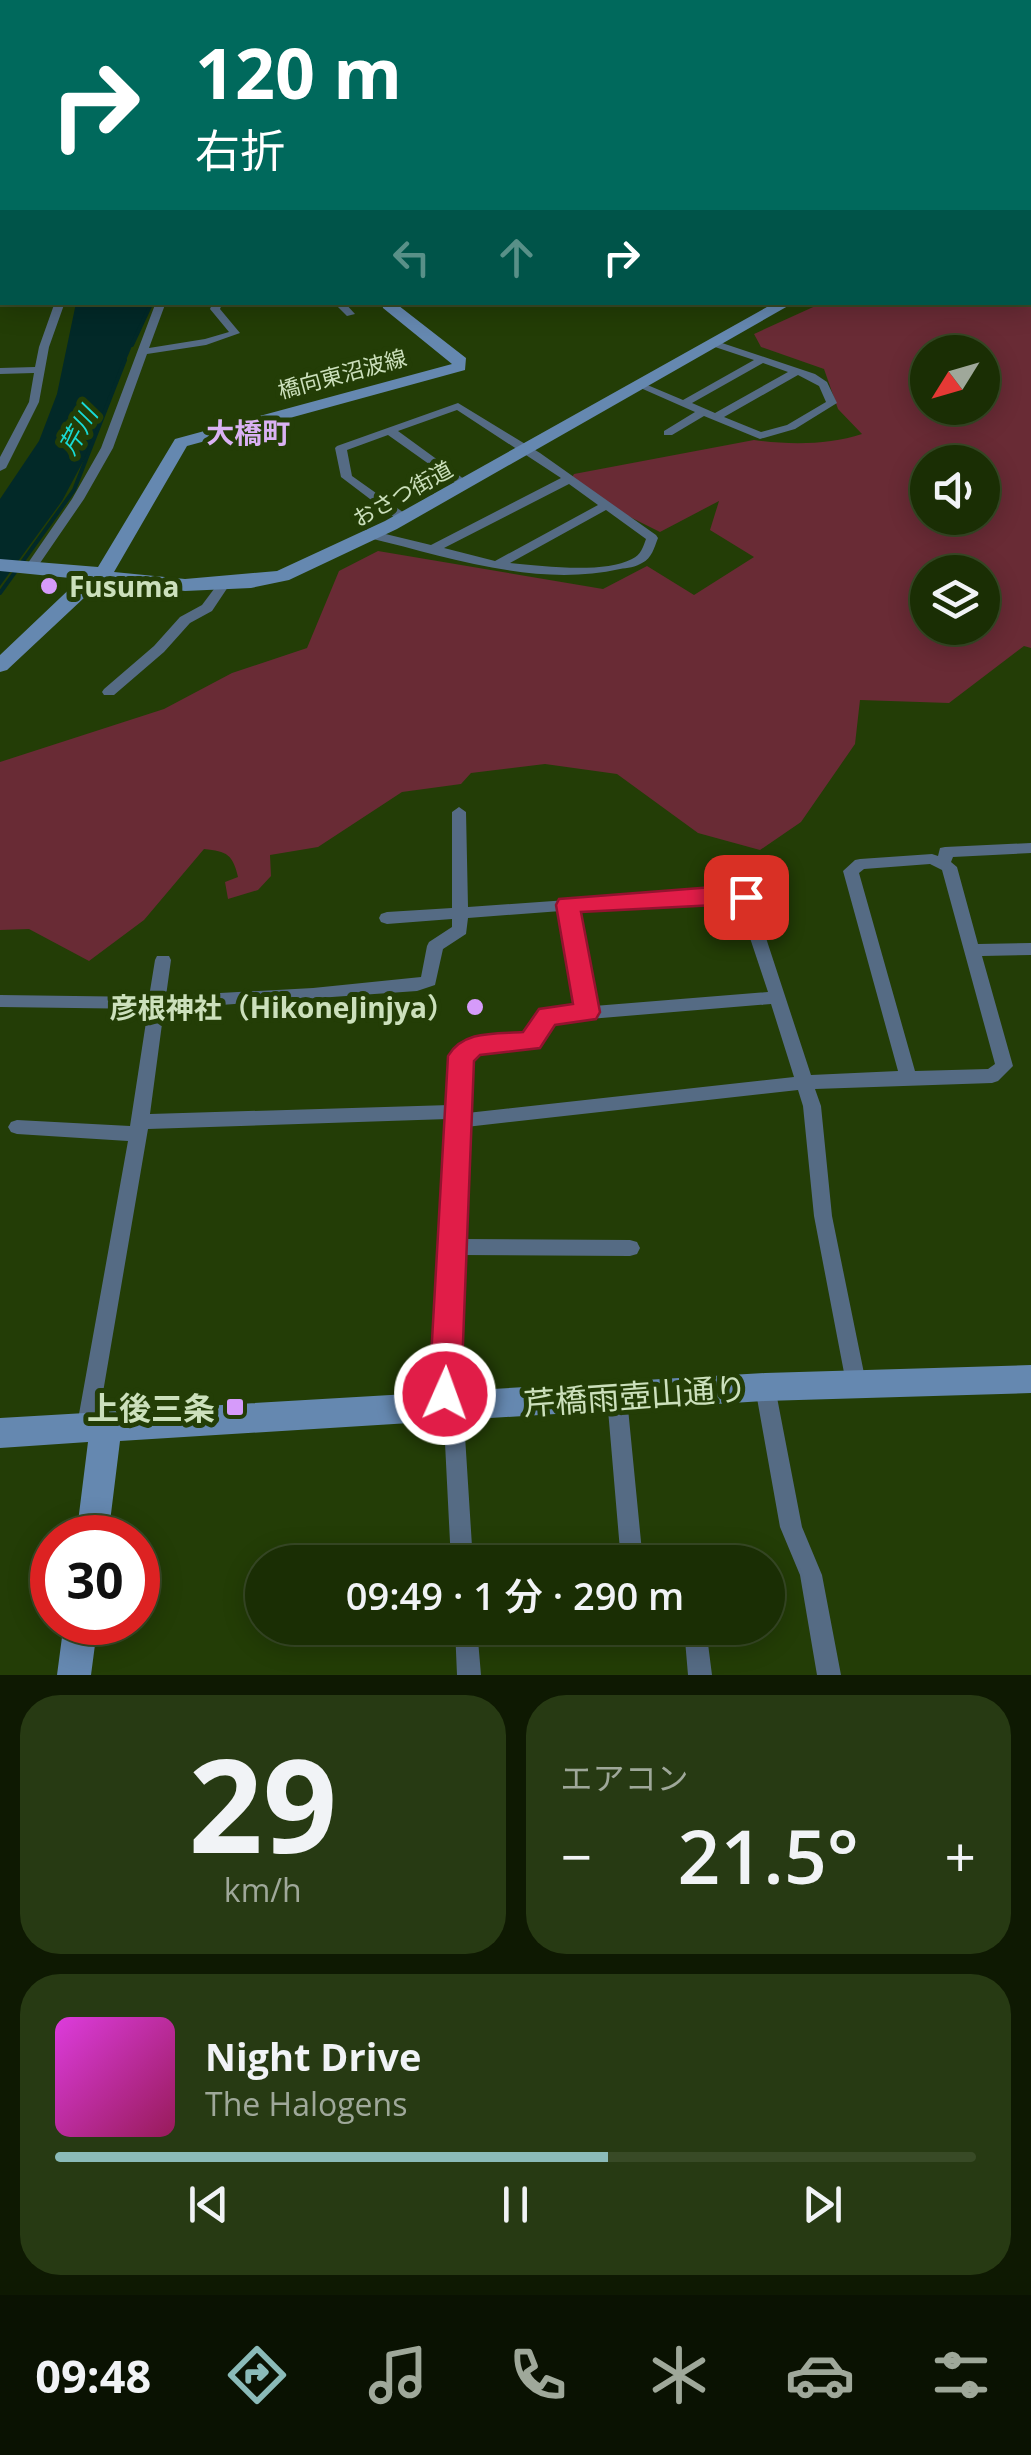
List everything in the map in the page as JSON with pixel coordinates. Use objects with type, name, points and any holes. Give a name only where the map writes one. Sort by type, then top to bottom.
[{"type":"main road","name":"橋向東沼波線","points":[[0,666],[105,570],[181,443],[459,367],[461,362],[393,305]]},
{"type":"main road","name":"おさつ街道","points":[[0,566],[29,566],[96,578],[224,584],[282,576],[373,535],[783,305]]},
{"type":"main road","name":"芹橋雨壺山通り","points":[[0,1433],[765,1387],[1031,1379]]},
{"type":"main road","points":[[95,1515],[106,1426]]},
{"type":"main road","points":[[74,1675],[78,1645]]},
{"type":"street","points":[[0,468],[34,402],[38,370],[59,305]]},
{"type":"street","points":[[29,566],[78,499],[107,448],[160,305]]},
{"type":"street","points":[[142,352],[206,342],[235,332],[214,309],[216,305]]},
{"type":"street","points":[[341,305],[350,314]]},
{"type":"street","points":[[641,386],[760,436],[776,434],[832,403],[823,384],[797,370],[716,344]]},
{"type":"street","points":[[684,404],[764,359]]},
{"type":"street","points":[[0,370],[38,370]]},
{"type":"street","points":[[716,418],[797,370]]},
{"type":"street","points":[[373,535],[389,542],[435,548],[497,565],[538,570],[600,570],[642,559],[652,538],[458,406],[341,448],[347,477],[403,518]]},
{"type":"street","points":[[668,433],[703,412]]},
{"type":"street","points":[[390,430],[464,484]]},
{"type":"street","points":[[435,548],[567,480]]},
{"type":"street","points":[[497,565],[605,506]]},
{"type":"street","points":[[108,692],[185,620],[207,608],[224,584]]},
{"type":"street","points":[[0,1001],[66,1006],[156,1004],[429,981],[435,946],[460,930],[459,812]]},
{"type":"street","points":[[941,863],[946,858],[944,852],[1031,848]]},
{"type":"street","points":[[17,1126],[138,1128],[457,1117],[805,1084],[992,1076],[1004,1066],[975,950],[950,867],[932,859],[860,864],[851,872],[908,1077]]},
{"type":"street","points":[[737,870],[815,1126],[823,1216],[856,1383]]},
{"type":"street","points":[[387,917],[739,893],[746,897]]},
{"type":"street","points":[[568,905],[587,1012]]},
{"type":"street","points":[[975,950],[1031,950]]},
{"type":"street","points":[[106,1426],[89,1414],[163,960]]},
{"type":"street","points":[[461,1545],[454,1420],[444,1407],[461,1056],[466,1049],[530,1041],[548,1016],[778,997]]},
{"type":"street","points":[[450,1247],[630,1248]]},
{"type":"street","points":[[765,1387],[790,1527],[811,1576],[829,1675]]},
{"type":"street","points":[[617,1398],[630,1545]]},
{"type":"street","points":[[467,1645],[469,1675]]},
{"type":"street","points":[[697,1645],[700,1675]]},
{"type":"shaded area","points":[[818,305],[1031,305],[1031,648],[1024,646],[949,703],[860,700],[855,744],[801,822],[760,850],[698,833],[617,774],[545,764],[471,773],[461,784],[402,792],[318,847],[270,855],[271,876],[258,890],[228,899],[225,882],[238,877],[234,864],[224,853],[204,849],[144,920],[89,961],[29,929],[0,930],[0,762],[164,709],[232,673],[307,648],[339,571],[378,551],[603,589],[647,566],[694,595],[754,557],[710,530],[719,501],[660,532],[608,506],[571,479],[574,474],[754,440],[809,443],[862,434],[838,409],[824,369],[761,347],[754,334]]},
{"type":"water","name":"芹川","points":[[76,305],[149,305],[86,456],[62,501],[0,586],[0,499],[39,441],[57,394]]},
{"type":"waterway","points":[[132,345],[151,305]]},
{"type":"waterway","name":"芹川","points":[[0,593],[74,490],[125,360]]},
{"type":"place","name":"Fusuma","points":[[49,586]]},
{"type":"place","name":"彦根神社（HikoneJinjya）","points":[[475,1007]]},
{"type":"place","name":"上後三条","points":[[235,1407]]},
{"type":"district","name":"大橋町","points":[[248,432]]},
{"type":"route","points":[[445,1394],[461,1056],[474,1046],[530,1041],[548,1016],[587,1012],[568,905],[739,893],[746,897]]}]
